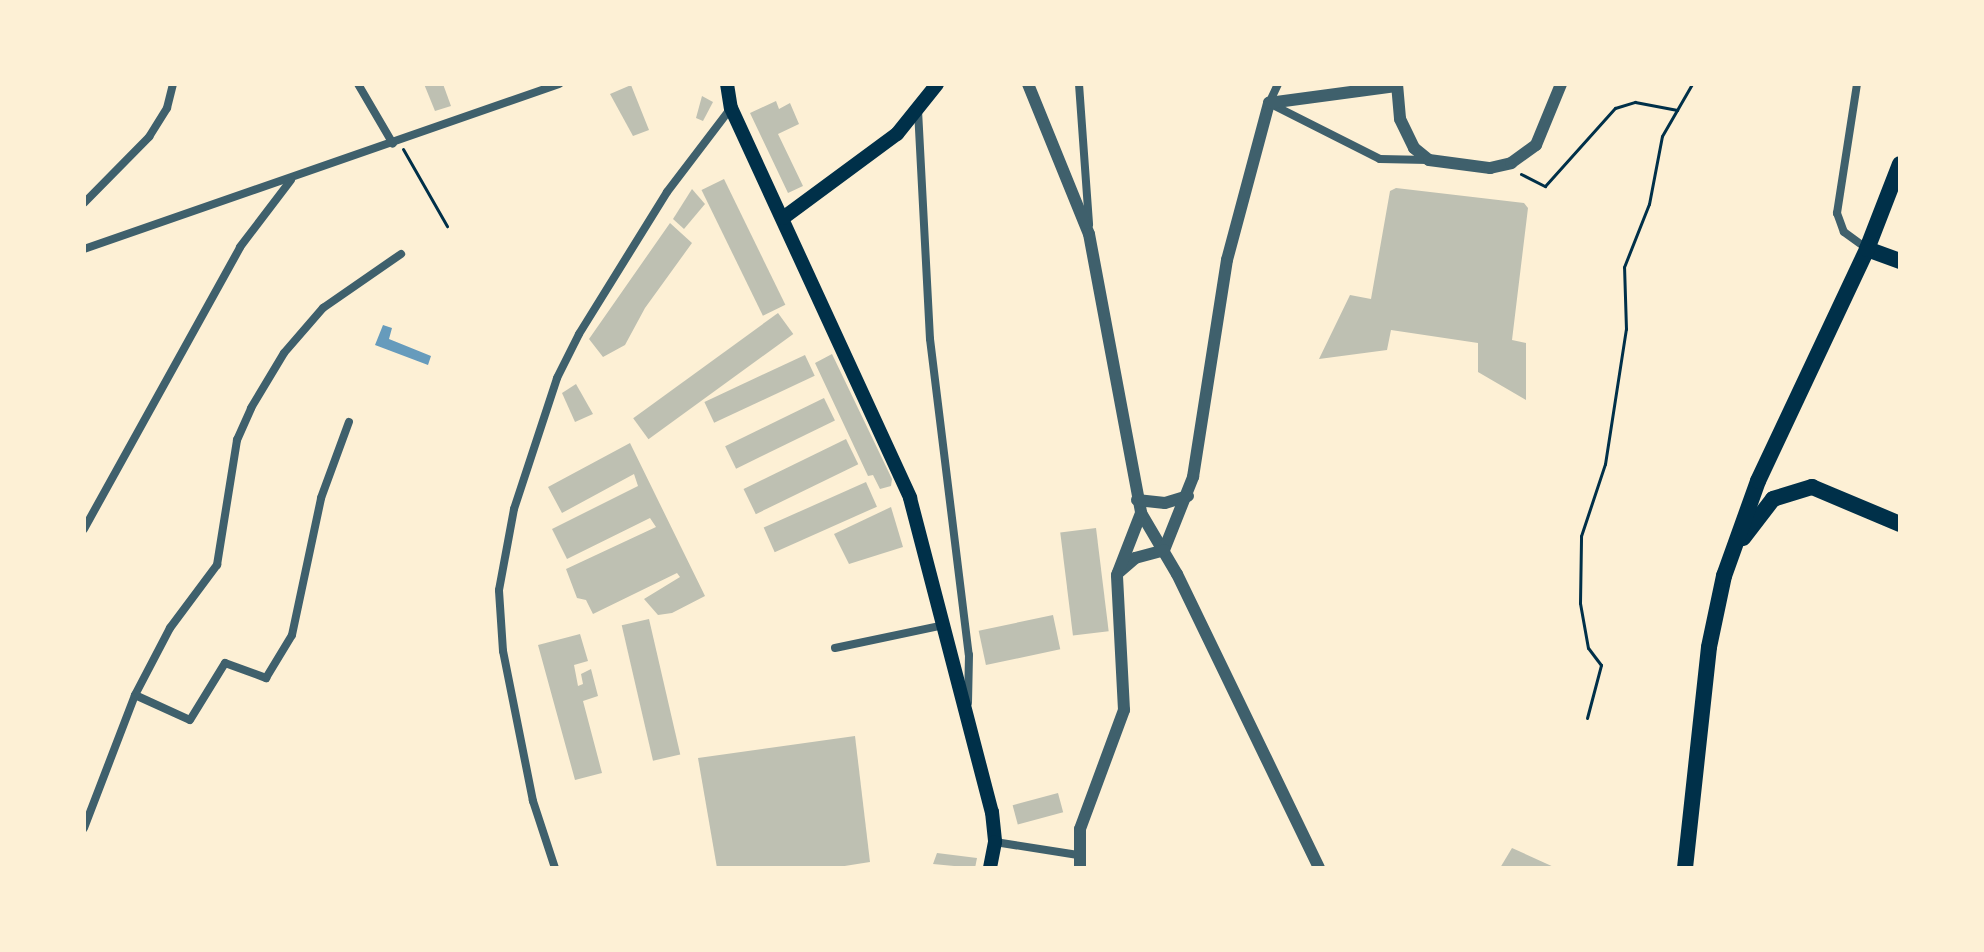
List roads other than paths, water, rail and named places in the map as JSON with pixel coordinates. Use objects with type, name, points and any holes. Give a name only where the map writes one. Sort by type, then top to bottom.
[{"type":"main road","points":[[727,84],[731,108],[898,464],[968,711],[995,842],[990,868]]},
{"type":"main road","points":[[783,218],[897,134],[937,84]]},
{"type":"main road","points":[[1685,868],[1709,647],[1732,553],[1758,481],[1867,249],[1900,164]]},
{"type":"main road","points":[[1867,249],[1900,261]]},
{"type":"main road","points":[[1732,553],[1773,499],[1797,488],[1826,489],[1900,524]]},
{"type":"street","points":[[84,203],[149,137],[167,108],[173,84]]},
{"type":"street","points":[[358,84],[396,143]]},
{"type":"street","points":[[84,249],[292,180],[559,84]]},
{"type":"street","points":[[1028,84],[1089,234]]},
{"type":"street","points":[[1079,84],[1089,234],[1139,507],[1164,550],[1319,868]]},
{"type":"street","points":[[1164,550],[1188,496],[1223,314],[1237,214],[1269,103],[1278,84]]},
{"type":"street","points":[[1269,103],[1380,159],[1429,160],[1490,168],[1511,163],[1536,145],[1561,84]]},
{"type":"street","points":[[1857,84],[1837,213],[1844,232],[1867,249]]},
{"type":"street","points":[[1269,103],[1394,85],[1407,138],[1429,160]]},
{"type":"street","points":[[555,868],[533,801],[503,651],[499,590],[514,509],[552,392],[579,334],[626,254],[731,108]]},
{"type":"street","points":[[918,110],[930,339],[969,655],[968,711]]},
{"type":"street","points":[[84,529],[240,247],[292,180]]},
{"type":"street","points":[[84,828],[135,695],[170,628],[217,565],[237,440],[266,381],[323,308],[401,254]]},
{"type":"street","points":[[135,695],[190,720],[225,663],[266,678],[292,635],[321,498],[349,422]]},
{"type":"street","points":[[1139,507],[1188,496]]},
{"type":"street","points":[[995,842],[1079,861],[1082,822],[1124,710],[1117,575],[1139,507]]},
{"type":"street","points":[[1117,575],[1135,558],[1164,550]]},
{"type":"street","points":[[835,648],[944,624]]},
{"type":"water","points":[[383,325],[392,328],[389,339],[431,356],[428,365],[375,345]]}]
